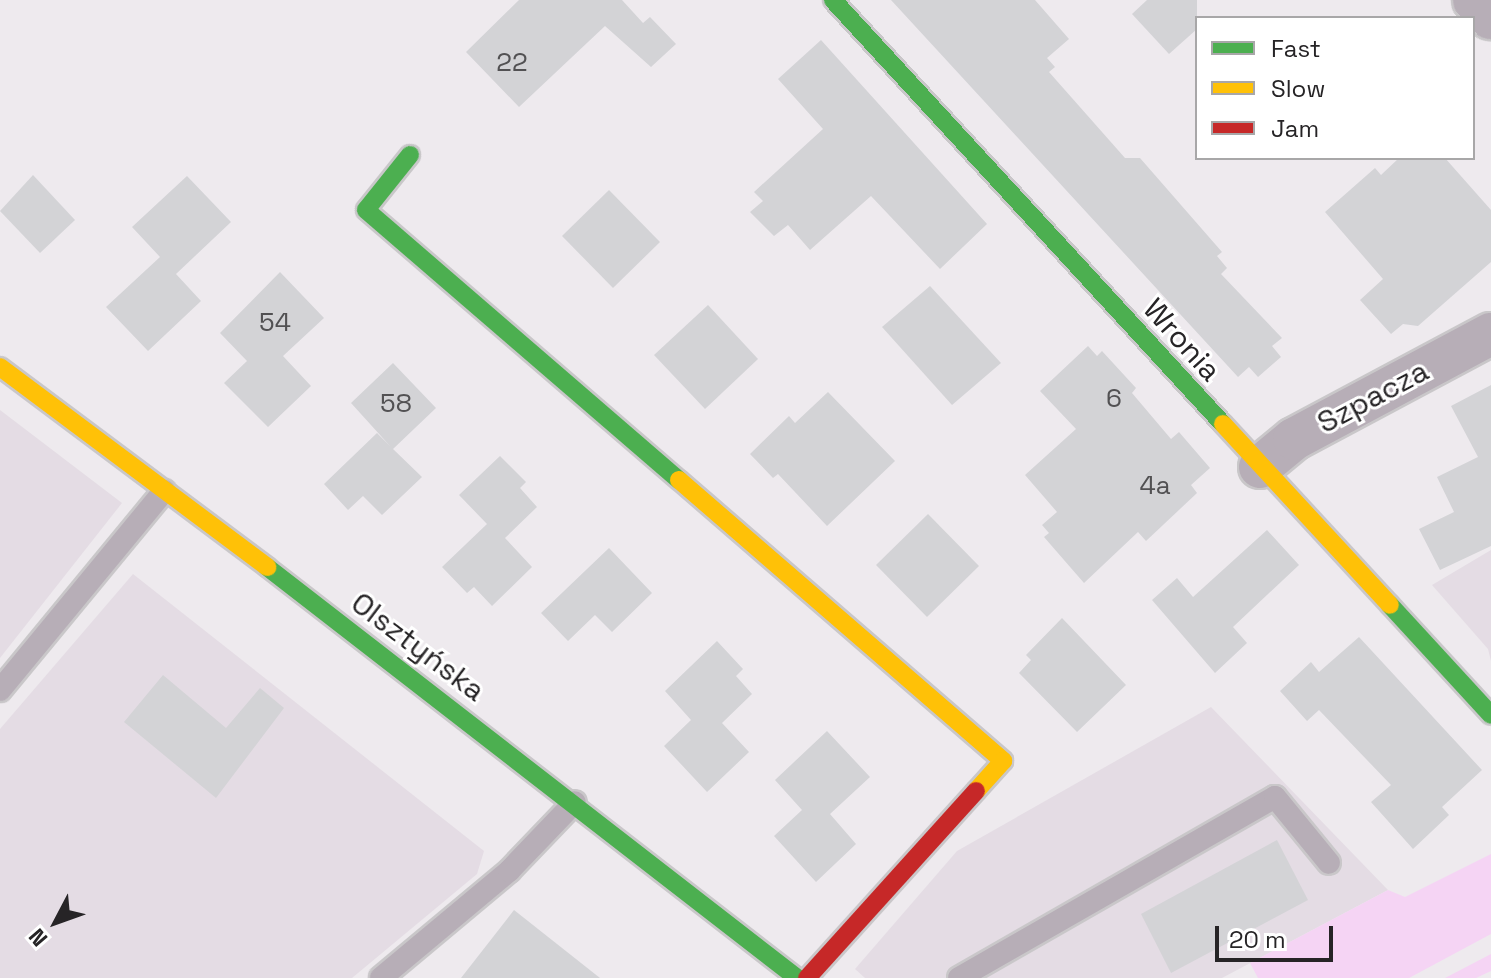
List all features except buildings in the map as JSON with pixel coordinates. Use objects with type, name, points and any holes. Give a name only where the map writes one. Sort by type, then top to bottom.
[{"type":"street","name":"Wronia","points":[[833,0],[1491,715]]},
{"type":"street","points":[[1474,0],[1491,18]]},
{"type":"street","points":[[410,155],[366,210],[1003,761],[807,978]]},
{"type":"street","name":"Szpacza","points":[[1260,467],[1294,439],[1491,334]]},
{"type":"street","name":"Olsztyńska","points":[[0,367],[575,802],[797,978]]},
{"type":"lane","points":[[0,690],[164,491]]},
{"type":"lane","points":[[959,978],[1275,797],[1329,863]]},
{"type":"lane","points":[[381,978],[509,871],[575,802]]},
{"type":"lane","points":[[762,978],[775,960]]},
{"type":"shaded area","points":[[0,410],[122,503],[0,658]]},
{"type":"shaded area","points":[[1491,550],[1491,661],[1488,649],[1432,585]]},
{"type":"shaded area","points":[[133,574],[484,851],[477,874],[352,978],[0,978],[0,729]]},
{"type":"shaded area","points":[[1211,707],[1388,890],[1222,978],[865,978],[855,969],[957,851]]},
{"type":"shaded area","points":[[1491,854],[1491,934],[1409,978],[1258,978],[1250,963],[1388,890],[1405,897]]},
{"type":"shaded area","points":[[1491,954],[1491,971],[1476,978],[1445,978]]},
{"type":"traffic: fast","points":[[833,0],[1223,424]]},
{"type":"traffic: fast","points":[[410,155],[366,210],[679,480]]},
{"type":"traffic: fast","points":[[267,567],[797,978]]},
{"type":"traffic: fast","points":[[1390,605],[1491,715]]},
{"type":"traffic: slow","points":[[0,367],[267,567]]},
{"type":"traffic: slow","points":[[1223,424],[1390,605]]},
{"type":"traffic: slow","points":[[679,480],[1003,761],[976,791]]},
{"type":"traffic: jam","points":[[807,978],[976,791]]}]
